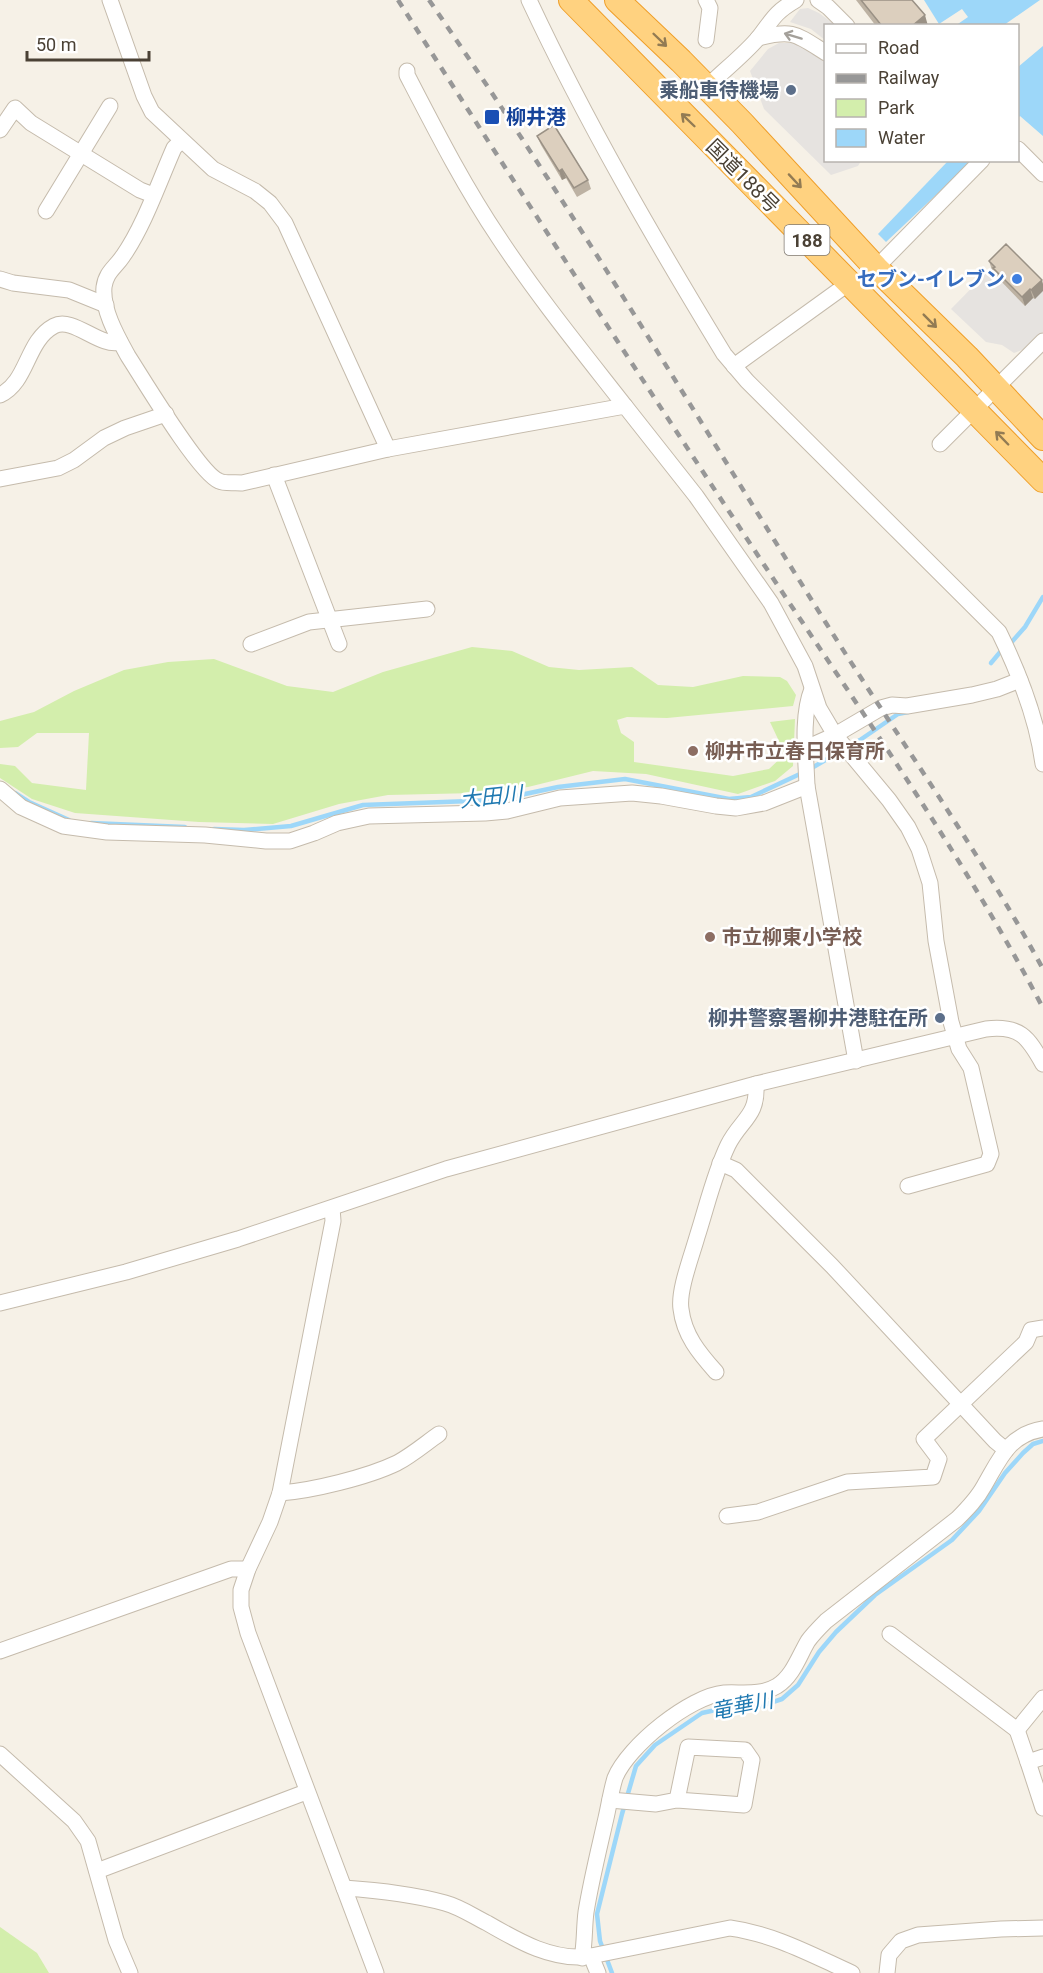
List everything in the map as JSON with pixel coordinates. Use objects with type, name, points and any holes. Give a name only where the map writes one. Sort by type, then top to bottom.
[{"type":"highway","name":"国道188号","points":[[571,0],[1043,480]]},
{"type":"highway","name":"国道188号","points":[[617,0],[707,87],[876,268],[1043,438]]},
{"type":"street","points":[[110,0],[144,96],[152,112],[213,169],[255,191],[270,203],[285,223],[388,449]]},
{"type":"street","points":[[529,0],[557,61],[619,176],[724,354],[747,381],[993,626],[1007,648],[1020,680],[1039,738],[1043,764]]},
{"type":"street","points":[[706,0],[710,8],[706,40]]},
{"type":"street","points":[[707,87],[758,38],[770,20],[782,8],[796,0]]},
{"type":"street","points":[[818,0],[845,24]]},
{"type":"street","points":[[758,38],[789,33],[824,52]]},
{"type":"street","points":[[407,71],[456,170],[498,237],[524,275],[696,496],[771,603],[805,666],[819,708],[834,735],[889,800],[908,827],[919,849],[930,883],[936,941],[951,1022],[959,1049],[971,1068],[991,1154],[987,1164],[908,1186]]},
{"type":"street","points":[[46,211],[110,106]]},
{"type":"street","points":[[0,130],[15,108],[31,123],[140,190],[153,195]]},
{"type":"street","points":[[181,141],[174,148],[132,241],[108,272],[104,287],[106,304],[120,342],[205,471],[219,481],[242,483],[388,449],[625,406]]},
{"type":"street","points":[[1019,151],[1043,174]]},
{"type":"street","points":[[876,268],[980,162]]},
{"type":"street","points":[[0,279],[69,290],[106,304]]},
{"type":"street","points":[[734,366],[849,283]]},
{"type":"street","points":[[0,395],[16,383],[36,345],[54,326],[64,324],[109,342],[120,342]]},
{"type":"street","points":[[940,444],[1043,341]]},
{"type":"street","points":[[0,479],[58,468],[114,433],[166,414]]},
{"type":"street","points":[[274,475],[339,644]]},
{"type":"street","points":[[251,644],[309,622],[427,609]]},
{"type":"street","points":[[806,748],[881,708],[892,705],[907,706],[998,689],[1020,680]]},
{"type":"street","points":[[812,688],[807,701],[806,776],[856,1061]]},
{"type":"street","points":[[0,789],[21,807],[63,826],[107,832],[290,841],[337,823],[369,816],[507,811],[560,798],[622,793],[661,796],[736,808],[764,803],[806,776]]},
{"type":"street","points":[[0,1303],[137,1269],[238,1239],[446,1169],[756,1084],[986,1029],[1001,1027],[1022,1033],[1043,1064]]},
{"type":"street","points":[[716,1372],[696,1349],[685,1330],[680,1306],[687,1270],[720,1163],[730,1142],[752,1112],[757,1101],[756,1084]]},
{"type":"street","points":[[720,1163],[736,1170],[832,1266],[994,1441],[1006,1450]]},
{"type":"street","points":[[332,1208],[333,1221],[280,1493],[266,1532],[248,1569],[241,1590],[241,1607],[248,1633],[306,1792],[376,1973]]},
{"type":"street","points":[[727,1516],[758,1512],[847,1482],[933,1477],[939,1459],[924,1439],[1026,1342],[1031,1330],[1043,1328]]},
{"type":"street","points":[[598,1973],[595,1955],[585,1944],[586,1915],[616,1777],[629,1755],[643,1740],[684,1710],[705,1698],[723,1693],[759,1692],[779,1685],[793,1670],[809,1641],[826,1621],[957,1520],[973,1503],[1006,1450],[1029,1432],[1043,1429]]},
{"type":"street","points":[[280,1493],[295,1492],[369,1474],[398,1462],[439,1434]]},
{"type":"street","points":[[0,1652],[231,1569],[248,1569]]},
{"type":"street","points":[[890,1634],[1017,1730],[1042,1803]]},
{"type":"street","points":[[1017,1730],[1043,1698]]},
{"type":"street","points":[[610,1800],[656,1804],[677,1800],[744,1805],[752,1760],[745,1750],[688,1747],[677,1800]]},
{"type":"street","points":[[0,1755],[74,1821],[88,1841],[116,1941],[130,1973]]},
{"type":"street","points":[[1028,1762],[1043,1757]]},
{"type":"street","points":[[97,1871],[306,1792]]},
{"type":"street","points":[[344,1888],[444,1903],[461,1909],[502,1932],[551,1954],[570,1958],[730,1928],[752,1931],[776,1939],[852,1973]]},
{"type":"street","points":[[887,1973],[889,1955],[901,1941],[918,1935],[1043,1928]]},
{"type":"green space","points":[[472,647],[512,651],[549,667],[579,670],[632,667],[658,685],[693,687],[743,676],[780,677],[787,681],[796,695],[793,706],[667,718],[627,717],[617,720],[621,733],[634,742],[634,762],[733,776],[769,769],[785,754],[770,722],[795,719],[793,766],[775,781],[738,794],[646,774],[593,771],[528,787],[476,793],[388,795],[339,804],[273,824],[199,822],[75,813],[32,799],[0,778],[0,764],[15,766],[32,783],[86,790],[89,733],[37,733],[18,747],[0,748],[0,721],[34,712],[74,691],[124,670],[168,662],[214,659],[287,686],[333,692],[383,672]]},
{"type":"green space","points":[[0,1927],[37,1953],[49,1973],[0,1973]]},
{"type":"shaded area","points":[[808,8],[834,24],[824,24],[824,39],[811,29],[790,22],[800,9]]},
{"type":"shaded area","name":"乗船車待機場","points":[[779,43],[800,43],[824,59],[824,162],[860,162],[858,166],[831,175],[764,109],[750,71],[768,49]]},
{"type":"shaded area","points":[[1008,251],[1033,298],[1043,291],[1043,332],[1027,348],[1014,353],[1002,345],[986,342],[951,309]]},
{"type":"water","points":[[924,0],[1040,0],[1005,24],[958,24],[968,17],[962,9],[939,24]]},
{"type":"water","points":[[1043,46],[1043,136],[1019,117],[1019,66]]},
{"type":"water","points":[[947,162],[971,162],[886,242],[878,234]]},
{"type":"building","points":[[861,0],[912,0],[925,15],[914,24],[880,24]]},
{"type":"building","points":[[554,125],[588,180],[574,188],[562,169],[559,171],[537,136]]},
{"type":"building","points":[[1006,244],[1042,280],[1022,297],[989,261]]},
{"type":"waterway","name":"大田川","points":[[1010,644],[1025,627],[1043,597]]},
{"type":"waterway","name":"大田川","points":[[991,663],[1001,651]]},
{"type":"waterway","name":"大田川","points":[[810,769],[860,740],[898,714],[908,712]]},
{"type":"waterway","name":"大田川","points":[[214,829],[244,830],[291,826],[363,805],[497,800],[558,787],[625,779],[729,799],[751,797],[802,773]]},
{"type":"waterway","name":"大田川","points":[[15,793],[69,820]]},
{"type":"waterway","name":"大田川","points":[[91,823],[185,827]]},
{"type":"waterway","name":"竜華川","points":[[612,1973],[600,1941],[597,1914],[636,1766],[655,1745],[702,1713],[729,1707],[761,1706],[782,1699],[798,1685],[819,1652],[836,1632],[875,1595],[952,1540],[979,1511],[1005,1473],[1023,1453],[1033,1444],[1043,1441]]},
{"type":"railway","points":[[398,0],[524,198],[935,823],[1009,945],[1043,1008]]},
{"type":"railway","points":[[429,0],[582,231],[826,623],[992,880],[1043,969]]},
{"type":"place","name":"乗船車待機場","points":[[791,90]]},
{"type":"place","name":"柳井港","points":[[492,117]]},
{"type":"place","name":"セブン-イレブン","points":[[1017,279]]},
{"type":"place","name":"柳井市立春日保育所","points":[[693,751]]},
{"type":"place","name":"市立柳東小学校","points":[[710,937]]},
{"type":"place","name":"柳井警察署柳井港駐在所","points":[[940,1018]]}]
